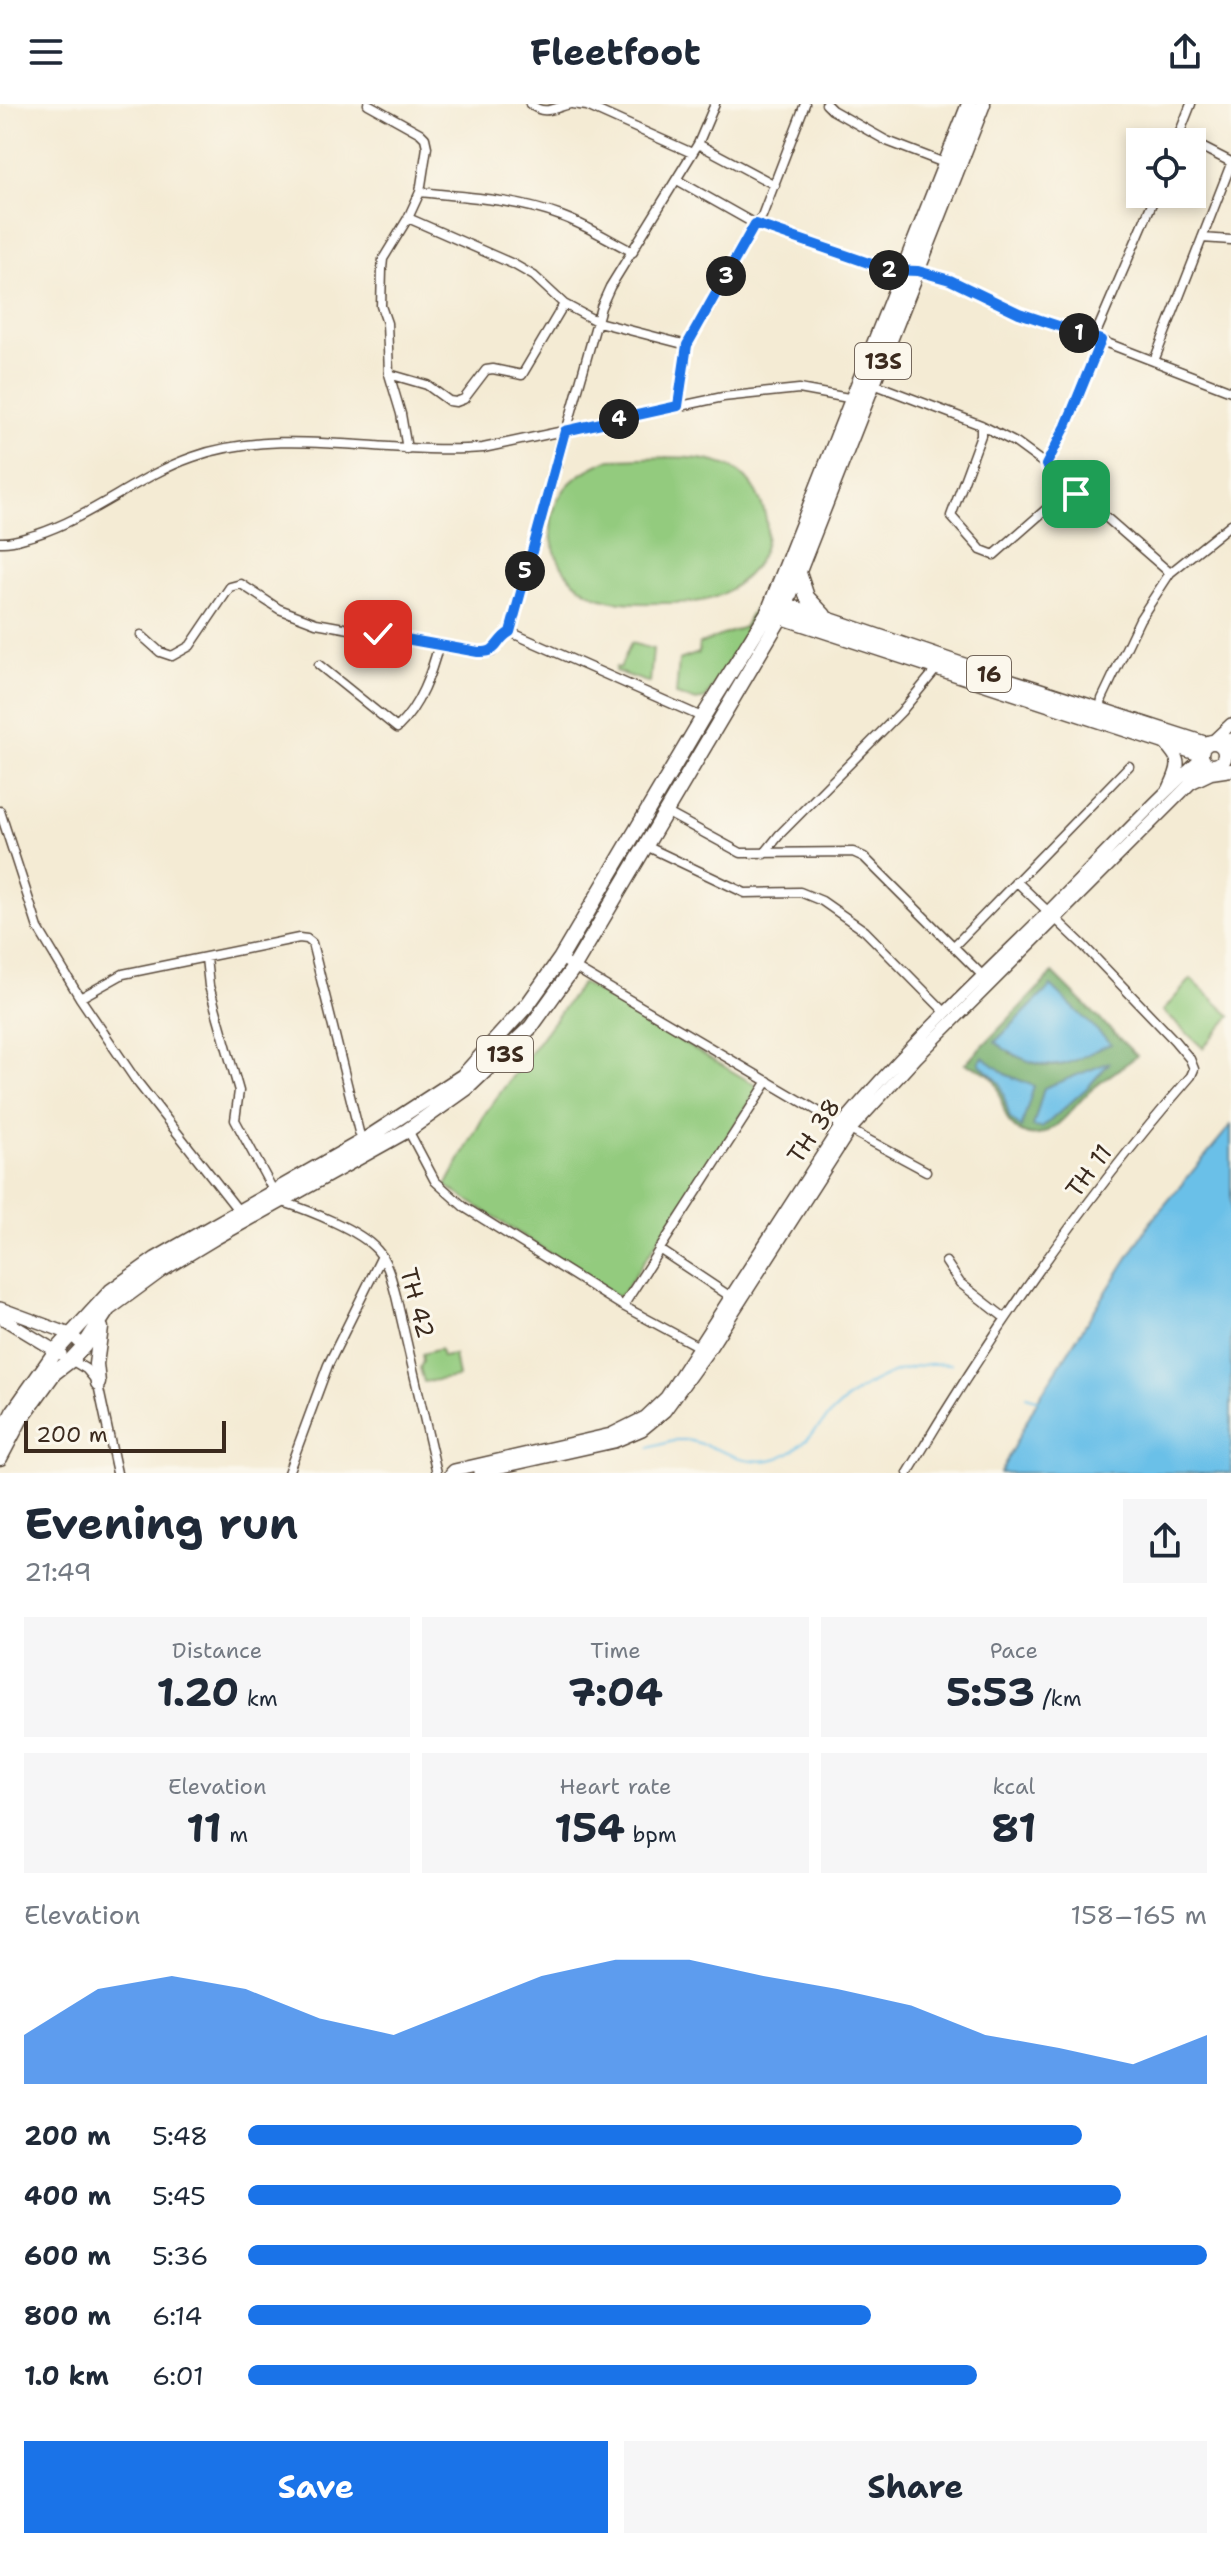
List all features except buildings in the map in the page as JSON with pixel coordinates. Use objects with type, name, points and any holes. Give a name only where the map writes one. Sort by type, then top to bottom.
[{"type":"highway","name":"13S","points":[[952,166],[969,104]]},
{"type":"highway","name":"13S","points":[[366,1147],[408,1130],[467,1088],[531,1027],[799,573],[866,383],[952,166],[983,104]]},
{"type":"highway","name":"13S","points":[[709,722],[766,644],[860,401]]},
{"type":"highway","points":[[799,573],[807,597],[831,627]]},
{"type":"highway","name":"16","points":[[777,609],[1219,754]]},
{"type":"highway","points":[[766,644],[778,635],[800,628],[831,627]]},
{"type":"highway","name":"16","points":[[1098,714],[1162,740],[1219,754]]},
{"type":"highway","name":"13S","points":[[0,1438],[13,1412],[56,1351],[111,1291],[156,1259],[278,1197],[366,1147],[463,1076],[567,963],[644,845],[659,807]]},
{"type":"highway","name":"13S","points":[[0,1458],[20,1420],[45,1385],[84,1346],[108,1309],[242,1216]]},
{"type":"highway","points":[[98,1383],[97,1345],[108,1309]]},
{"type":"main road","points":[[1162,740],[1178,763],[1170,787]]},
{"type":"main road","points":[[1192,782],[1211,773],[1219,754]]},
{"type":"street","points":[[368,104],[415,129],[425,138],[427,147],[420,192],[383,259],[382,269],[381,306],[387,323],[389,374],[407,449]]},
{"type":"street","points":[[530,104],[550,112],[571,104],[587,106],[692,153]]},
{"type":"street","points":[[141,635],[160,652],[172,656],[190,646],[230,587],[241,584],[279,609],[316,623],[489,653],[510,632],[565,431],[610,287],[698,144],[715,104]]},
{"type":"street","points":[[678,406],[687,345],[762,216],[805,104]]},
{"type":"street","points":[[826,104],[887,141],[952,166]]},
{"type":"street","points":[[1181,128],[1191,104]]},
{"type":"street","points":[[698,144],[775,185]]},
{"type":"street","points":[[1154,361],[1231,163],[1206,150]]},
{"type":"street","points":[[677,180],[755,224],[889,270],[911,271],[950,280],[1019,313],[1097,339],[1231,391]]},
{"type":"street","points":[[420,192],[503,201],[548,211],[633,252]]},
{"type":"street","points":[[1046,465],[1066,426],[1097,339],[1150,208]]},
{"type":"street","points":[[408,218],[513,264],[546,286],[564,304],[598,322],[687,345]]},
{"type":"street","points":[[1202,238],[1231,240]]},
{"type":"street","points":[[389,374],[427,385],[449,401],[464,399],[486,370],[522,375],[564,304]]},
{"type":"street","points":[[866,383],[981,425],[1016,443],[1046,465],[1170,573]]},
{"type":"street","points":[[0,542],[10,543],[61,526],[178,462],[231,445],[279,442],[445,451],[483,448],[723,397],[799,389],[860,401]]},
{"type":"street","points":[[981,425],[981,435],[951,516],[984,552],[994,555],[1051,505],[1076,494]]},
{"type":"street","points":[[1098,714],[1102,699],[1140,619],[1170,573],[1231,524]]},
{"type":"street","points":[[510,632],[709,722]]},
{"type":"street","points":[[319,665],[397,728],[417,703],[433,667],[439,644]]},
{"type":"street","points":[[764,854],[901,712],[939,663]]},
{"type":"street","name":"TH 38","points":[[451,1473],[611,1434],[635,1423],[666,1397],[870,1091],[983,976],[1192,782],[1219,754],[1231,724]]},
{"type":"street","name":"TH 38","points":[[473,1473],[614,1442],[654,1422],[685,1386],[846,1127],[1053,914],[1170,787],[1219,754]]},
{"type":"street","points":[[954,946],[1129,766]]},
{"type":"street","points":[[659,807],[741,853],[853,852],[864,857],[983,976]]},
{"type":"street","points":[[0,811],[38,928],[80,998],[135,1079],[242,1216]]},
{"type":"street","points":[[644,845],[745,893],[800,892],[822,901],[865,931],[946,1013]]},
{"type":"street","name":"TH 11","points":[[908,1473],[1005,1318],[1194,1069],[1174,1040],[1053,914],[1016,881]]},
{"type":"street","points":[[80,998],[123,974],[299,938],[310,940],[366,1147]]},
{"type":"street","points":[[206,958],[209,986],[239,1091],[235,1120],[278,1197]]},
{"type":"street","points":[[567,963],[926,1171]]},
{"type":"street","points":[[623,1306],[768,1081]]},
{"type":"street","points":[[408,1130],[435,1181],[464,1207],[623,1306],[699,1347]]},
{"type":"street","name":"TH 42","points":[[278,1197],[369,1242],[382,1256],[390,1274],[437,1473]]},
{"type":"street","points":[[659,1249],[731,1297]]},
{"type":"street","points":[[288,1473],[328,1365],[382,1256]]},
{"type":"street","points":[[946,1262],[960,1283],[1005,1318]]},
{"type":"street","points":[[0,1308],[70,1334],[84,1346],[93,1361],[117,1473]]},
{"type":"street","points":[[0,1317],[86,1369],[98,1383]]},
{"type":"green space","points":[[610,459],[697,459],[725,465],[739,472],[756,492],[763,507],[767,534],[760,559],[729,590],[706,600],[620,602],[594,595],[581,587],[570,577],[555,551],[552,522],[555,507],[566,487],[583,473]]},
{"type":"green space","points":[[754,609],[758,614],[706,698],[697,701],[676,695],[679,660],[699,653],[699,644],[744,627]]},
{"type":"green space","points":[[631,643],[653,649],[650,683],[615,671],[616,667],[620,668]]},
{"type":"green space","points":[[1053,973],[1137,1056],[1090,1091],[1054,1128],[1032,1135],[1021,1132],[1009,1122],[994,1079],[965,1064]],"holes":[[[1110,1044],[1069,1063],[1054,1066],[1037,1064],[1009,1053]],[[1108,1064],[1088,1087],[1042,1127],[1033,1127],[1044,1088]],[[1007,1075],[1033,1086],[1010,1118],[1000,1083]]]},
{"type":"green space","points":[[1191,979],[1231,1016],[1203,1048],[1163,1011]]},
{"type":"green space","points":[[582,983],[757,1086],[758,1090],[623,1293],[617,1297],[446,1186],[486,1112]]},
{"type":"green space","points":[[440,1349],[442,1357],[454,1355],[458,1377],[424,1382],[420,1368],[422,1354]]},
{"type":"water","points":[[1051,986],[1111,1044],[1071,1062],[1051,1065],[1021,1058],[995,1042]]},
{"type":"water","points":[[983,1057],[1007,1075],[1034,1086],[1021,1128],[1010,1118],[1000,1083],[979,1063]]},
{"type":"water","points":[[1110,1062],[1088,1087],[1042,1128],[1033,1127],[1044,1088]]},
{"type":"water","points":[[1231,1125],[1231,1473],[1000,1473],[1038,1399],[1152,1220]]},
{"type":"waterway","points":[[649,1448],[686,1440],[748,1460],[779,1458],[797,1448],[845,1401],[872,1383],[887,1375],[919,1366],[951,1364]]},
{"type":"waterway","points":[[1026,1396],[1040,1400]]},
{"type":"route","points":[[378,634],[478,652],[489,653],[495,649],[502,637],[510,632],[565,431],[678,406],[687,345],[755,224],[889,270],[918,271],[950,280],[1019,313],[1101,340],[1066,426],[1046,465],[1076,494]]}]
